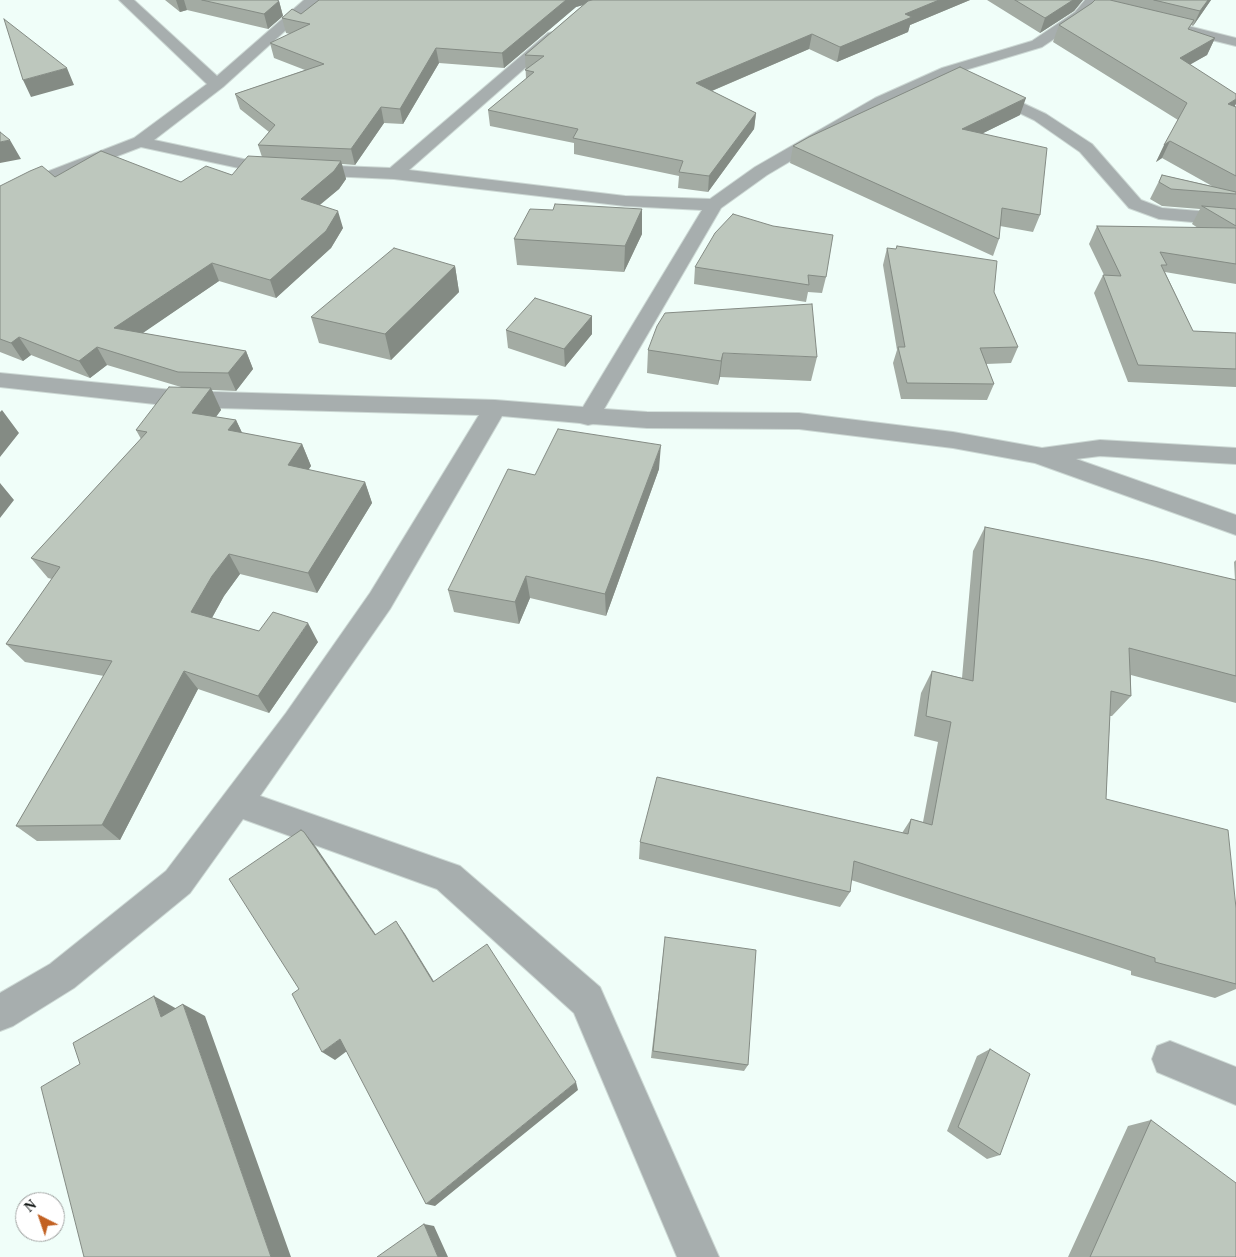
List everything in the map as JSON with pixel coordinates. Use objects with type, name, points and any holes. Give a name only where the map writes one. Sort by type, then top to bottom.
[{"type":"street","points":[[126,0],[217,84]]},
{"type":"street","points":[[0,196],[140,142],[217,84],[312,0]]},
{"type":"street","points":[[588,417],[714,205],[761,171],[847,119],[881,101],[947,71],[1036,44],[1080,15],[1090,3],[1107,10]]},
{"type":"street","points":[[1153,22],[1236,42]]},
{"type":"street","points":[[394,174],[567,24]]},
{"type":"street","points":[[947,71],[1040,117],[1086,148],[1135,204],[1159,213],[1236,220]]},
{"type":"street","points":[[140,142],[262,168],[394,174],[625,201],[714,205]]},
{"type":"street","points":[[0,380],[182,399],[495,408],[588,417],[647,420],[799,421],[953,440],[1038,455],[1236,525]]},
{"type":"street","points":[[0,1013],[62,976],[178,882],[296,722],[380,601],[495,408]]},
{"type":"street","points":[[1038,455],[1100,448],[1236,456]]},
{"type":"street","points":[[236,802],[448,877],[587,1000],[698,1257]]},
{"type":"street","points":[[1170,1059],[1236,1086]]},
{"type":"building","points":[[202,0],[277,0],[279,1],[264,14]]},
{"type":"building","points":[[319,0],[566,0],[502,53],[436,48],[400,109],[381,107],[351,149],[258,145],[275,125],[235,94],[324,64],[270,43],[310,24],[282,18],[292,9],[301,14]]},
{"type":"building","points":[[939,0],[905,14],[912,17],[840,47],[812,34],[696,83],[756,113],[709,176],[679,172],[683,161],[573,138],[578,129],[488,110],[534,72],[525,70],[544,56],[525,55],[588,1]]},
{"type":"building","points":[[1015,0],[1073,0],[1045,18]]},
{"type":"building","points":[[1095,0],[1110,0],[1194,20],[1188,29],[1215,38],[1180,58],[1236,94],[1236,99],[1228,104],[1236,107],[1236,176],[1170,141],[1164,145],[1187,103],[1059,25]]},
{"type":"building","points":[[1154,0],[1208,0],[1200,11]]},
{"type":"building","points":[[4,19],[67,68],[23,80]]},
{"type":"building","points":[[960,67],[1026,98],[962,129],[1047,148],[1040,215],[1002,208],[999,239],[793,146],[809,137]]},
{"type":"building","points":[[0,132],[10,140],[0,142]]},
{"type":"building","points":[[101,151],[181,182],[206,166],[232,175],[248,156],[341,161],[334,171],[301,199],[338,211],[326,231],[270,280],[212,263],[114,328],[246,351],[228,373],[178,372],[97,347],[79,361],[19,337],[11,343],[0,339],[0,186],[42,166],[55,177]]},
{"type":"building","points":[[1162,175],[1236,192],[1236,194],[1171,189],[1159,182]]},
{"type":"building","points":[[555,204],[642,209],[625,246],[514,239],[530,209],[553,210]]},
{"type":"building","points":[[1202,206],[1236,209],[1236,226]]},
{"type":"building","points":[[733,214],[773,226],[833,235],[826,277],[808,275],[809,285],[695,267],[715,233]]},
{"type":"building","points":[[1097,226],[1236,228],[1236,264],[1160,252],[1167,265],[1161,265],[1193,331],[1236,333],[1236,369],[1138,365],[1103,275],[1121,276]]},
{"type":"building","points":[[897,246],[997,261],[994,292],[1018,347],[980,348],[994,384],[907,383],[898,347],[905,347],[887,248],[896,249]]},
{"type":"building","points":[[394,248],[455,266],[385,334],[311,317]]},
{"type":"building","points":[[535,298],[592,316],[564,349],[506,330]]},
{"type":"building","points":[[812,304],[817,357],[723,353],[721,361],[648,350],[657,326],[665,313]]},
{"type":"building","points":[[169,387],[211,388],[192,413],[236,420],[228,430],[302,444],[288,465],[365,482],[308,573],[229,554],[212,576],[191,612],[259,631],[273,612],[308,623],[258,696],[184,671],[102,825],[16,826],[112,661],[6,644],[60,567],[31,558],[147,432],[136,430]]},
{"type":"building","points":[[558,429],[661,445],[605,594],[526,576],[515,602],[448,590],[508,469],[535,475]]},
{"type":"building","points":[[985,527],[1154,561],[1236,580],[1236,676],[1129,648],[1131,696],[1111,691],[1106,799],[1228,830],[1236,908],[1236,984],[1155,962],[1155,958],[854,861],[850,892],[640,842],[657,777],[908,834],[911,819],[932,825],[951,722],[926,716],[932,671],[973,681]]},
{"type":"building","points":[[301,830],[375,935],[396,921],[433,982],[487,944],[576,1082],[426,1204],[340,1039],[322,1052],[292,994],[299,989],[229,879]]},
{"type":"building","points":[[665,937],[756,950],[748,1065],[653,1051]]},
{"type":"building","points":[[154,996],[161,1017],[183,1004],[271,1257],[84,1257],[41,1087],[80,1064],[73,1043]]},
{"type":"building","points":[[990,1049],[1030,1074],[1000,1155],[958,1127]]},
{"type":"building","points":[[1151,1120],[1236,1183],[1236,1257],[1090,1257]]},
{"type":"building","points":[[424,1224],[438,1257],[377,1257]]}]
